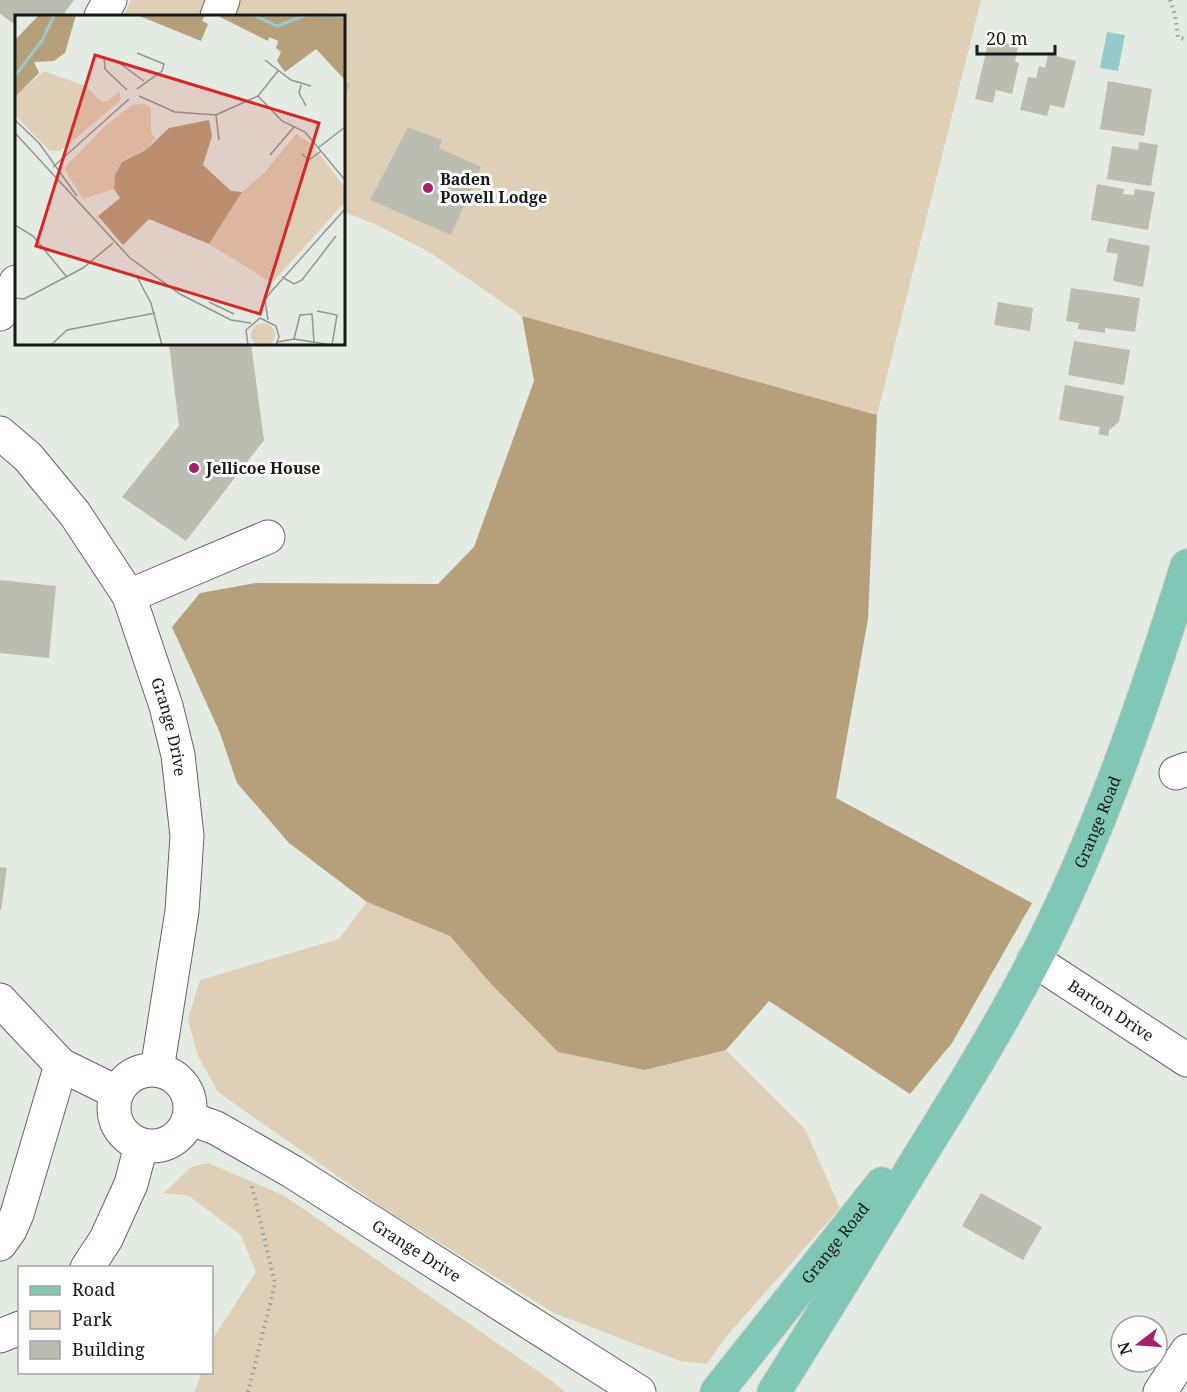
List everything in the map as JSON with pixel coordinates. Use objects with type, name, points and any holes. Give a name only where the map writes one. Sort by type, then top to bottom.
[{"type":"main road","name":"Grange Road","points":[[774,1392],[976,1065],[1034,960],[1090,839],[1110,789],[1150,682],[1187,566]]},
{"type":"main road","name":"Grange Road","points":[[717,1392],[976,1065]]},
{"type":"street","points":[[102,15],[110,0]]},
{"type":"street","points":[[217,15],[223,0]]},
{"type":"street","points":[[0,314],[15,284]]},
{"type":"street","name":"Grange Drive","points":[[0,433],[28,457],[75,514],[129,596],[166,706],[178,755],[187,836],[182,911],[157,1070]]},
{"type":"street","points":[[129,596],[268,537]]},
{"type":"street","name":"Barton Drive","points":[[1034,960],[1187,1060]]},
{"type":"street","points":[[0,1000],[61,1065],[117,1092]]},
{"type":"street","points":[[0,1244],[17,1214],[61,1065]]},
{"type":"street","points":[[145,1070],[157,1070],[170,1074],[180,1082],[187,1093],[190,1106],[189,1118],[184,1130],[176,1139],[165,1145],[141,1146],[129,1140],[119,1130],[114,1118],[113,1105],[117,1092],[133,1074],[145,1070]]},
{"type":"street","name":"Grange Drive","points":[[189,1118],[216,1128],[293,1172],[639,1392]]},
{"type":"street","points":[[88,1266],[106,1239],[131,1184],[141,1146]]},
{"type":"street","points":[[0,1336],[18,1329]]},
{"type":"street","points":[[756,1392],[808,1338]]},
{"type":"street","points":[[1160,1392],[1187,1351]]},
{"type":"path","points":[[1170,0],[1178,37],[1187,40]]},
{"type":"path","points":[[242,1143],[275,1284],[248,1392]]},
{"type":"green space","points":[[131,0],[981,0],[877,415],[522,316],[431,253],[375,224],[345,212],[345,15],[124,15]]},
{"type":"green space","points":[[367,902],[450,936],[492,985],[645,1070],[726,1050],[805,1129],[840,1208],[724,1339],[707,1364],[680,1361],[554,1313],[383,1208],[218,1092],[198,1056],[188,1020],[200,980],[339,939]]},
{"type":"green space","points":[[208,1163],[283,1195],[565,1392],[195,1392],[201,1374],[213,1374],[213,1338],[256,1272],[241,1235],[189,1196],[164,1193],[191,1167]]},
{"type":"shaded area","points":[[522,316],[877,415],[868,619],[836,798],[1032,903],[952,1043],[910,1094],[769,1001],[726,1050],[645,1070],[558,1052],[492,985],[450,936],[367,902],[289,843],[237,783],[220,733],[172,627],[200,593],[256,583],[438,584],[474,547],[534,381]]},
{"type":"water","points":[[1107,32],[1125,35],[1118,71],[1100,68]]},
{"type":"building","points":[[0,0],[74,0],[63,15],[15,15],[15,24],[0,14]]},
{"type":"building","points":[[989,39],[1018,46],[1015,62],[1019,63],[1012,94],[996,90],[993,103],[975,99]]},
{"type":"building","points":[[1048,54],[1076,61],[1064,108],[1050,105],[1047,116],[1020,110],[1028,77],[1036,78],[1039,66],[1045,68]]},
{"type":"building","points":[[1108,81],[1152,89],[1144,136],[1100,129]]},
{"type":"building","points":[[345,82],[350,84],[345,96]]},
{"type":"building","name":"Baden Powell Lodge","points":[[408,127],[442,140],[439,148],[481,167],[451,235],[370,200]]},
{"type":"building","points":[[1139,142],[1158,145],[1151,186],[1107,179],[1112,146],[1138,150]]},
{"type":"building","points":[[1097,184],[1124,189],[1123,194],[1134,195],[1135,189],[1155,192],[1148,230],[1091,220]]},
{"type":"building","points":[[1109,238],[1150,246],[1143,287],[1113,281],[1118,254],[1106,252]]},
{"type":"building","points":[[1071,288],[1140,298],[1135,332],[1105,328],[1105,333],[1078,329],[1079,323],[1066,321]]},
{"type":"building","points":[[998,302],[1033,308],[1030,331],[994,325]]},
{"type":"building","points":[[1074,341],[1130,350],[1124,385],[1068,375]]},
{"type":"building","name":"Jellicoe House","points":[[169,345],[251,345],[264,440],[186,541],[122,497],[179,426]]},
{"type":"building","points":[[1065,385],[1124,396],[1119,422],[1109,430],[1108,436],[1098,434],[1100,427],[1059,420]]},
{"type":"building","points":[[0,580],[56,586],[49,658],[0,653]]},
{"type":"building","points":[[0,867],[7,868],[1,910],[0,910]]},
{"type":"building","points":[[981,1193],[1042,1227],[1023,1260],[962,1226]]},
{"type":"place","name":"Baden Powell Lodge","points":[[428,188]]},
{"type":"place","name":"Jellicoe House","points":[[194,468]]}]
